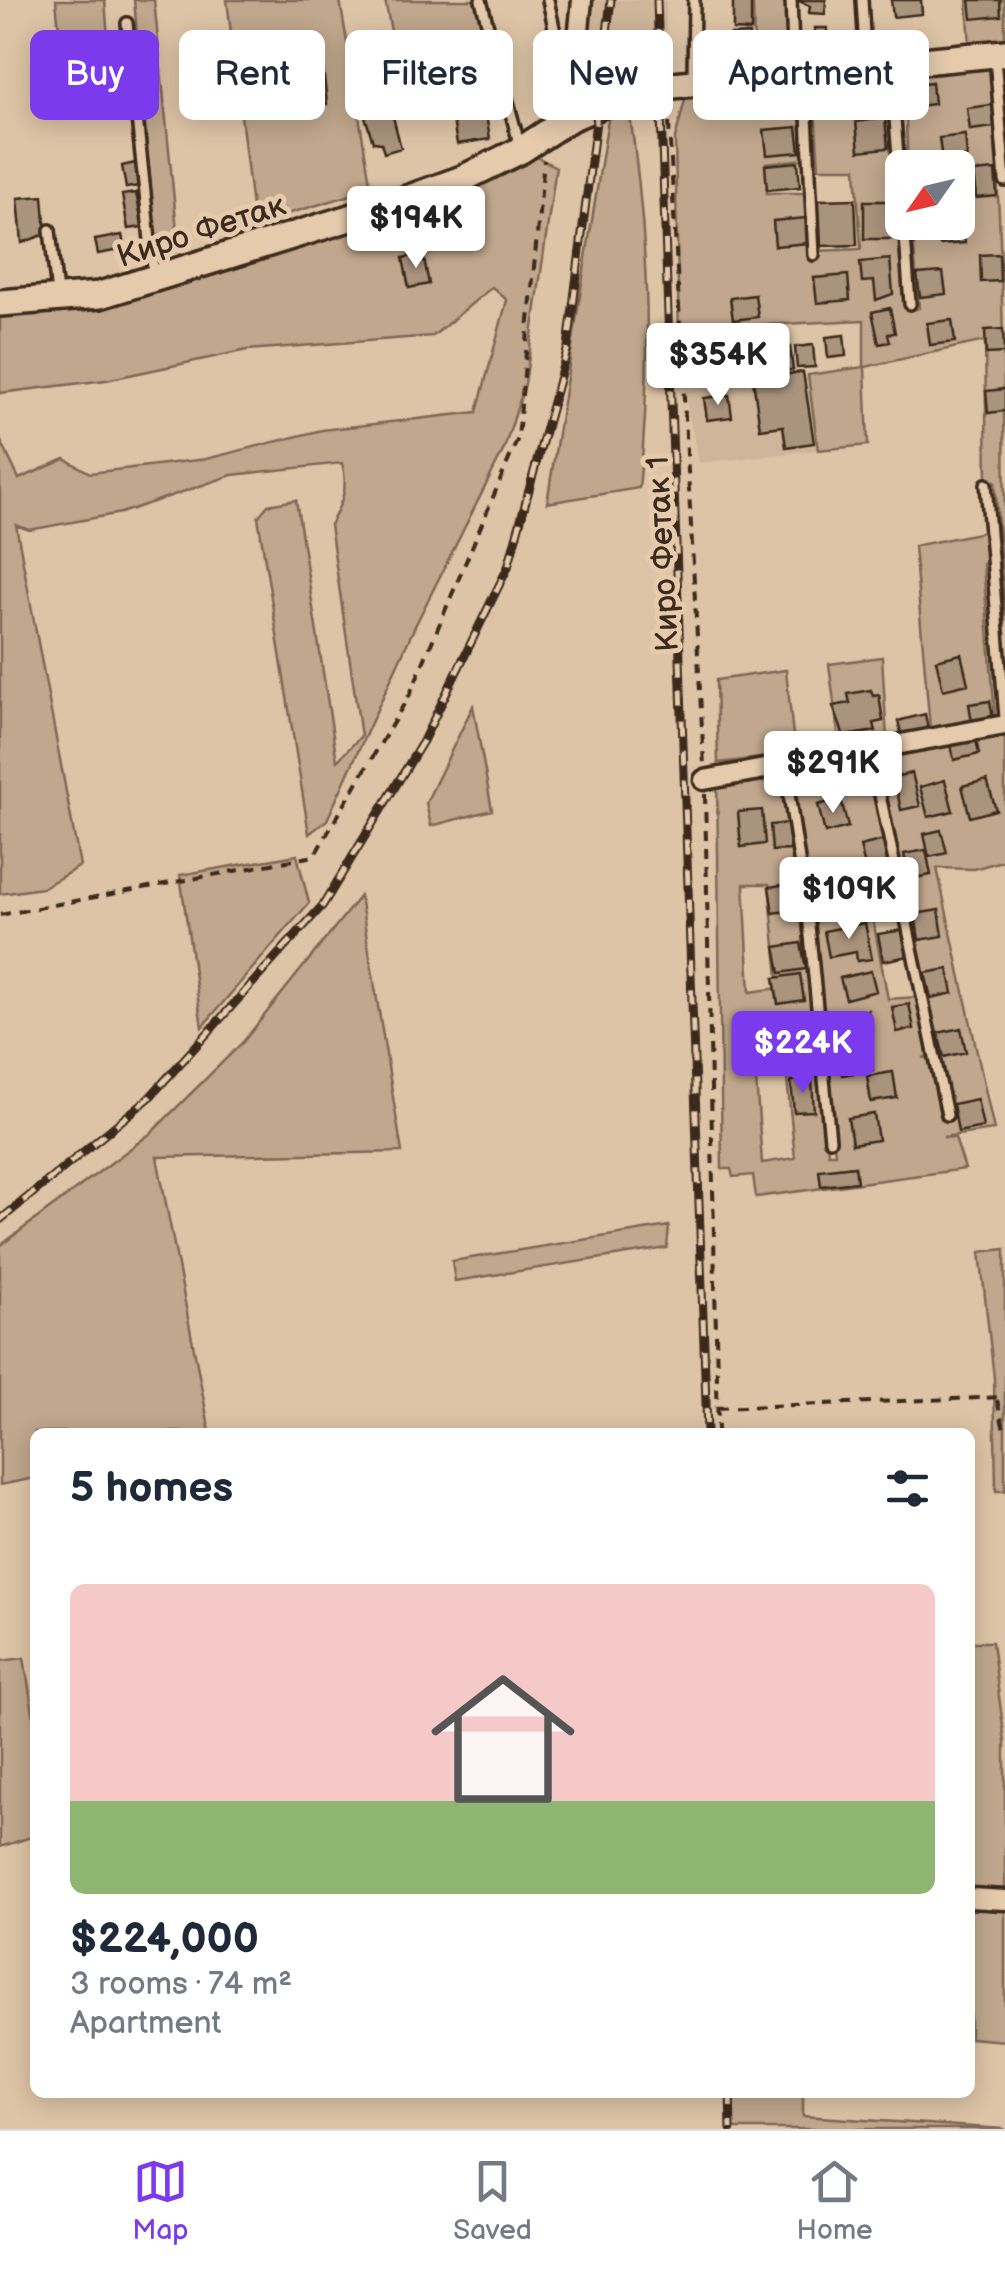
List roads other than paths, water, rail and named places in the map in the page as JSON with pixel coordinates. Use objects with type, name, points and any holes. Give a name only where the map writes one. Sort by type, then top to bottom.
[{"type":"main road","name":"Киро Фетак","points":[[929,62],[1000,54]]},
{"type":"main road","name":"Киро Фетак","points":[[673,85],[693,83]]},
{"type":"main road","name":"Киро Фетак","points":[[0,303],[58,302],[154,280],[382,208],[462,179],[521,150],[567,120]]},
{"type":"street","points":[[578,30],[582,0]]},
{"type":"street","points":[[704,780],[871,752],[1005,722]]},
{"type":"street","points":[[975,1898],[1005,1900]]},
{"type":"lane","points":[[481,0],[521,150]]},
{"type":"lane","points":[[548,0],[554,30]]},
{"type":"lane","points":[[680,84],[694,0]]},
{"type":"lane","points":[[791,0],[795,30]]},
{"type":"lane","points":[[862,0],[870,30]]},
{"type":"lane","points":[[127,23],[154,280]]},
{"type":"lane","points":[[1000,54],[1005,181]]},
{"type":"lane","points":[[804,120],[814,255]]},
{"type":"lane","points":[[888,120],[893,150]]},
{"type":"lane","points":[[50,230],[58,302]]},
{"type":"lane","points":[[905,240],[910,304]]},
{"type":"lane","points":[[986,484],[1005,722]]},
{"type":"lane","points":[[871,752],[947,1115]]},
{"type":"lane","points":[[785,768],[809,925],[830,1140]]},
{"type":"railway","points":[[0,1220],[149,1098],[323,905],[423,741],[508,567],[568,347],[611,0]]},
{"type":"railway","points":[[657,0],[707,1428]]},
{"type":"railway","points":[[730,2098],[731,2129]]}]
